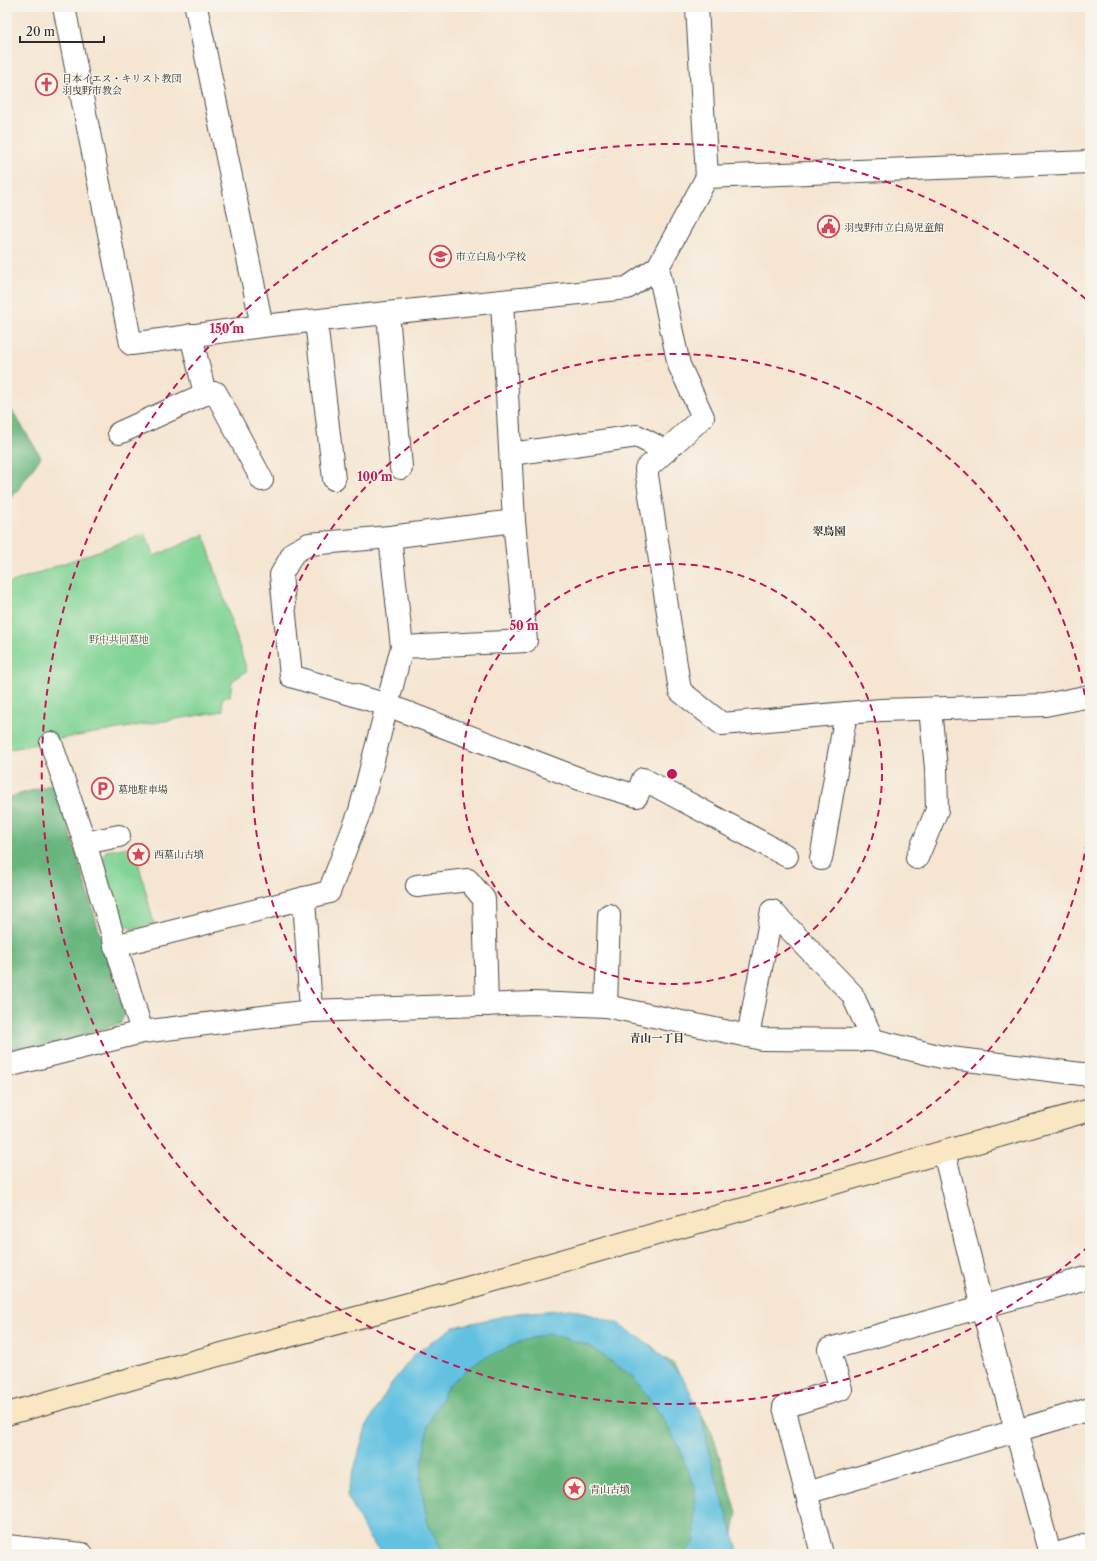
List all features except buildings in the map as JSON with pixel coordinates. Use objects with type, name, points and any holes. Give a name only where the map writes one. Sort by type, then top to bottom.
[{"type":"street","points":[[64,7],[132,344],[262,326],[627,288],[658,267],[707,177],[697,7]]},
{"type":"street","points":[[196,7],[262,326]]},
{"type":"street","points":[[707,177],[1090,162]]},
{"type":"street","points":[[658,267],[679,365],[703,417],[646,469],[680,691],[722,724],[846,713],[1044,705],[1090,696]]},
{"type":"street","points":[[402,648],[526,641],[514,521],[502,302]]},
{"type":"street","points":[[388,314],[401,468]]},
{"type":"street","points":[[316,321],[334,479]]},
{"type":"street","points":[[191,335],[205,394]]},
{"type":"street","points":[[119,433],[205,394],[216,393],[262,480]]},
{"type":"street","points":[[511,454],[637,436],[666,451]]},
{"type":"street","points":[[514,521],[390,537],[309,544],[294,552],[281,575],[291,676],[387,705],[580,779],[637,796],[643,779],[787,856]]},
{"type":"street","points":[[115,946],[329,892],[360,812],[402,648],[390,537]]},
{"type":"street","points":[[917,858],[937,810],[936,768],[930,709]]},
{"type":"street","points":[[820,859],[846,713]]},
{"type":"street","points":[[51,743],[85,843],[142,1032]]},
{"type":"street","points":[[85,843],[119,836]]},
{"type":"street","points":[[417,886],[468,880],[484,899],[486,1005]]},
{"type":"street","points":[[304,898],[311,1011]]},
{"type":"street","points":[[748,1036],[772,911],[852,994],[873,1040]]},
{"type":"street","points":[[606,1006],[609,916]]},
{"type":"street","points":[[7,1066],[142,1032],[311,1011],[534,1003],[606,1006],[762,1039],[873,1040],[942,1057],[1090,1075]]},
{"type":"street","points":[[7,1414],[155,1372],[468,1288],[1090,1110]]},
{"type":"street","points":[[944,1152],[982,1308],[1050,1554]]},
{"type":"street","points":[[822,1554],[784,1407],[841,1389],[829,1350],[1090,1277]]},
{"type":"street","points":[[806,1493],[1090,1409]]},
{"type":"street","points":[[1056,1554],[1090,1544]]},
{"type":"street","points":[[7,1546],[82,1554]]},
{"type":"green space","points":[[7,402],[41,457],[7,505]]},
{"type":"green space","name":"野中共同墓地","points":[[145,534],[154,556],[204,535],[247,671],[232,681],[230,696],[222,698],[223,711],[60,739],[7,750],[7,584]]},
{"type":"green space","points":[[53,784],[57,788],[125,1014],[120,1024],[7,1056],[7,798]]},
{"type":"green space","points":[[134,846],[154,924],[132,929],[120,922],[103,858],[106,851]]},
{"type":"green space","points":[[611,1328],[673,1363],[712,1433],[737,1512],[729,1554],[424,1554],[415,1519],[423,1392],[474,1350],[540,1333]]},
{"type":"water","points":[[572,1309],[617,1323],[652,1346],[683,1378],[701,1413],[710,1458],[739,1554],[683,1554],[695,1542],[695,1486],[687,1470],[680,1449],[663,1418],[632,1376],[589,1346],[548,1333],[520,1342],[478,1361],[448,1386],[428,1425],[420,1480],[428,1524],[442,1550],[447,1554],[382,1554],[369,1538],[347,1495],[366,1427],[391,1384],[416,1353],[454,1327],[518,1313]]},
{"type":"place","name":"日本イエス・キリスト教団 羽曳野市教会","points":[[47,84]]},
{"type":"place","name":"羽曳野市立白鳥児童館","points":[[828,227]]},
{"type":"place","name":"市立白鳥小学校","points":[[441,256]]},
{"type":"place","name":"墓地駐車場","points":[[102,789]]},
{"type":"place","name":"西墓山古墳","points":[[139,854]]},
{"type":"place","name":"青山古墳","points":[[575,1489]]},
{"type":"district","name":"翠鳥園","points":[[829,531]]},
{"type":"district","name":"青山一丁目","points":[[657,1038]]}]
